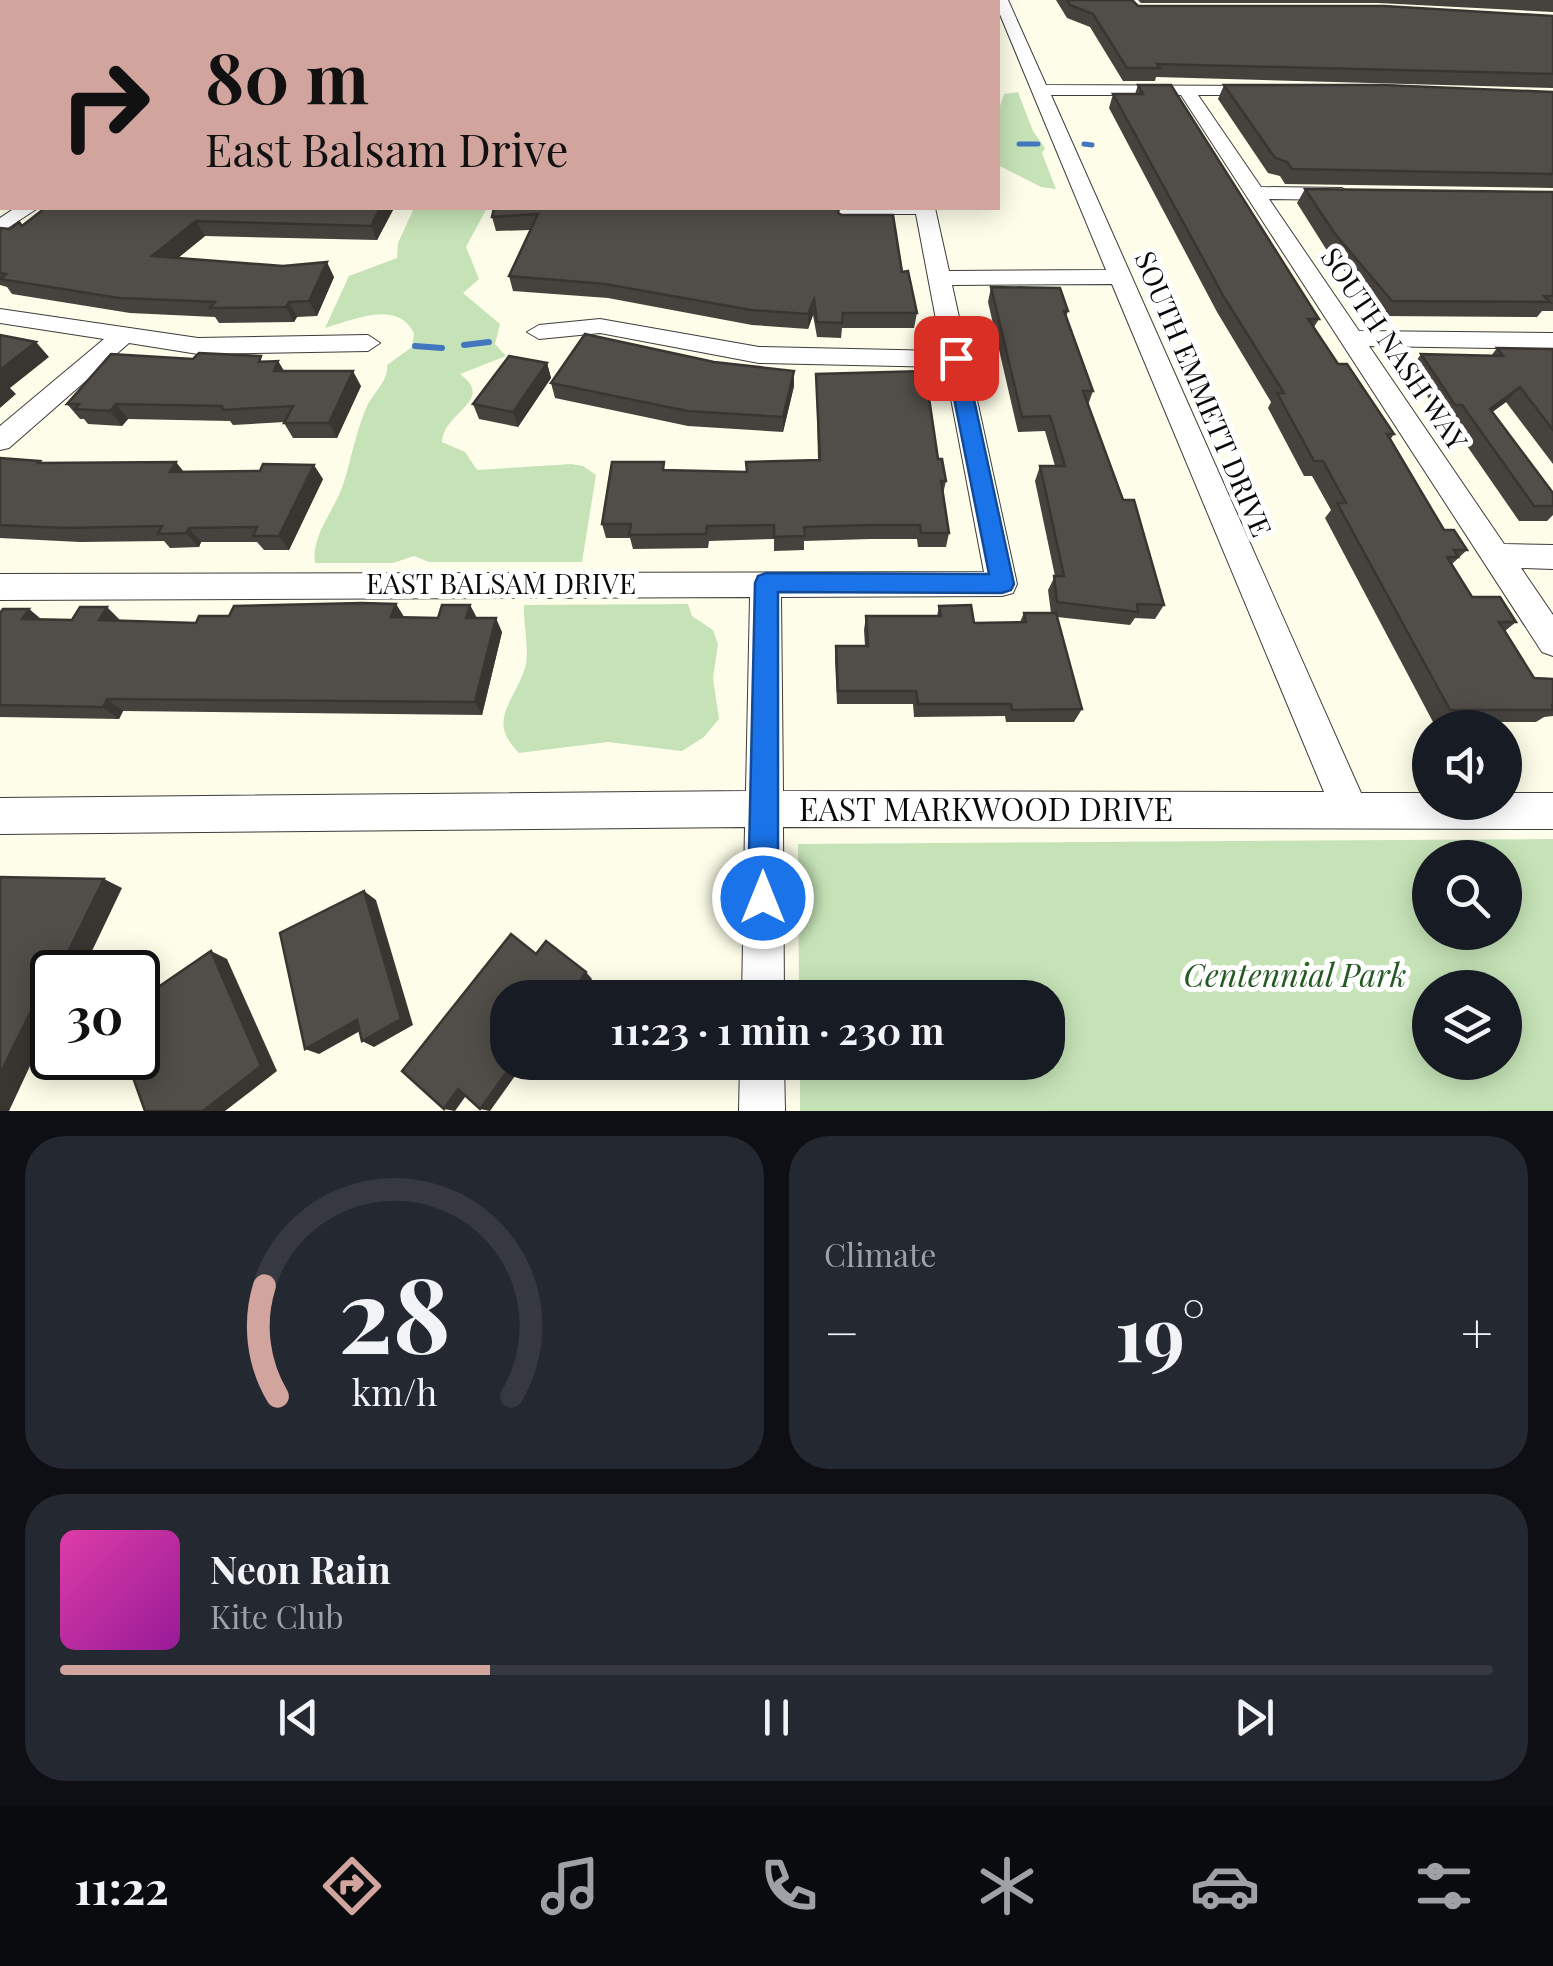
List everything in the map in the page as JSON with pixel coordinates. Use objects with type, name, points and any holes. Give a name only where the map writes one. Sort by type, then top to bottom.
[{"type":"street","name":"SOUTH EMMETT DRIVE","points":[[1001,4],[1351,812]]},
{"type":"street","points":[[1040,90],[1281,90]]},
{"type":"street","name":"SOUTH NASH WAY","points":[[1186,90],[1553,642]]},
{"type":"street","points":[[1255,194],[1366,195]]},
{"type":"street","points":[[0,226],[25,210]]},
{"type":"street","points":[[539,332],[600,326],[758,355],[795,358],[956,358],[924,210]]},
{"type":"street","points":[[939,278],[1120,277]]},
{"type":"street","points":[[0,316],[198,346],[368,343]]},
{"type":"street","points":[[0,441],[121,337]]},
{"type":"street","points":[[1350,338],[1553,340]]},
{"type":"street","name":"EAST BALSAM DRIVE","points":[[0,587],[1002,584],[956,358]]},
{"type":"street","points":[[1496,556],[1553,557]]},
{"type":"street","points":[[763,980],[766,583]]},
{"type":"street","name":"EAST MARKWOOD DRIVE","points":[[0,816],[764,810],[1553,811]]},
{"type":"street","points":[[762,1080],[762,1111]]},
{"type":"green space","points":[[1018,92],[1033,131],[1045,148],[1042,153],[1056,189],[1041,187],[1000,166],[1000,106],[1004,94]]},
{"type":"green space","points":[[413,210],[486,210],[466,247],[479,279],[463,293],[500,324],[495,344],[506,356],[460,374],[473,392],[445,431],[442,442],[465,452],[477,470],[571,464],[583,466],[596,475],[582,562],[429,562],[414,556],[393,563],[315,563],[317,542],[340,492],[367,406],[383,381],[387,365],[412,347],[414,333],[406,323],[386,314],[325,328],[349,276],[397,258],[398,243]]},
{"type":"green space","points":[[688,604],[692,616],[713,630],[718,644],[713,678],[719,719],[704,737],[682,751],[608,742],[519,753],[509,741],[503,721],[525,668],[524,605]]},
{"type":"green space","name":"Centennial Park","points":[[1553,839],[1553,1111],[800,1111],[800,1080],[1065,1080],[1065,980],[799,980],[798,844]]},
{"type":"building","points":[[1067,0],[1132,0],[1138,6],[1384,6],[1553,16],[1553,74],[1157,64],[1160,68],[1127,68],[1093,14]]},
{"type":"building","points":[[1138,85],[1171,85],[1319,319],[1308,319],[1338,364],[1347,364],[1394,434],[1387,434],[1444,530],[1454,530],[1467,550],[1454,550],[1458,557],[1447,557],[1472,597],[1500,597],[1516,622],[1499,622],[1534,678],[1553,679],[1553,710],[1450,710],[1337,503],[1346,503],[1323,461],[1314,461],[1277,393],[1284,393],[1224,297],[1113,94],[1143,94]]},
{"type":"building","points":[[1224,85],[1383,85],[1553,92],[1553,174],[1292,169],[1287,162],[1275,158]]},
{"type":"building","points":[[1305,189],[1553,192],[1553,296],[1544,296],[1550,302],[1392,301],[1335,234]]},
{"type":"building","points":[[42,210],[379,210],[371,226],[196,221],[152,256],[283,266],[327,262],[309,301],[289,302],[286,307],[210,308],[215,302],[119,298],[0,279],[6,274],[0,273],[0,228],[10,229],[19,222],[22,226]]},
{"type":"building","points":[[494,210],[839,210],[842,215],[893,215],[902,272],[908,271],[917,313],[843,313],[842,323],[817,322],[814,300],[808,314],[751,310],[605,284],[509,276],[538,214],[492,217]]},
{"type":"building","points":[[991,287],[1060,288],[1068,311],[1064,311],[1093,391],[1083,391],[1123,500],[1134,500],[1164,605],[1137,604],[1138,612],[1057,602],[1054,576],[1064,576],[1040,466],[1065,466],[1050,416],[1022,417]]},
{"type":"building","points":[[585,334],[714,362],[794,371],[783,417],[687,411],[551,383]]},
{"type":"building","points":[[0,335],[36,342],[0,370]]},
{"type":"building","points":[[1497,348],[1553,349],[1553,430],[1520,387],[1490,409],[1553,493],[1553,506],[1534,506],[1462,405],[1455,405],[1421,354],[1503,356]]},
{"type":"building","points":[[199,353],[261,356],[259,362],[278,361],[274,371],[353,371],[329,423],[284,423],[293,406],[223,410],[222,406],[116,404],[110,411],[75,409],[79,404],[67,404],[111,354],[193,359]]},
{"type":"building","points":[[509,356],[547,363],[513,412],[473,404]]},
{"type":"building","points":[[925,371],[938,459],[942,459],[946,481],[941,481],[949,533],[921,533],[920,525],[872,525],[804,527],[805,536],[774,537],[774,525],[707,526],[706,534],[629,535],[631,524],[602,524],[612,462],[664,462],[663,470],[747,472],[746,462],[820,460],[816,374]]},
{"type":"building","points":[[0,458],[38,463],[176,462],[170,472],[260,471],[263,464],[314,465],[279,536],[253,536],[257,527],[189,528],[186,533],[158,534],[162,526],[0,525]]},
{"type":"building","points":[[396,604],[391,617],[438,618],[442,605],[470,605],[466,618],[496,618],[475,702],[107,699],[103,707],[0,705],[3,609],[29,609],[22,619],[72,620],[80,607],[107,607],[99,620],[196,623],[199,616],[229,616],[234,606]]},
{"type":"building","points":[[971,605],[974,623],[1026,622],[1024,613],[1056,613],[1082,709],[1012,710],[1011,704],[918,704],[916,691],[838,691],[836,646],[868,646],[866,616],[941,616],[939,606]]},
{"type":"building","points":[[0,877],[104,879],[69,950],[30,950],[30,1013],[0,1074]]},
{"type":"building","points":[[364,891],[401,1019],[362,1041],[357,1020],[305,1049],[280,933]]},
{"type":"building","points":[[511,934],[536,954],[546,941],[586,972],[580,980],[490,980],[490,1080],[501,1080],[480,1109],[458,1089],[444,1109],[402,1071]]},
{"type":"building","points":[[211,951],[261,1066],[203,1111],[145,1111],[134,1080],[160,1080],[160,986]]},
{"type":"waterway","points":[[1019,144],[1038,144]]},
{"type":"waterway","points":[[1084,144],[1092,145]]},
{"type":"waterway","points":[[464,345],[489,342]]},
{"type":"waterway","points":[[415,346],[442,348]]},
{"type":"route","points":[[763,898],[766,583],[1002,584],[956,358]]}]
